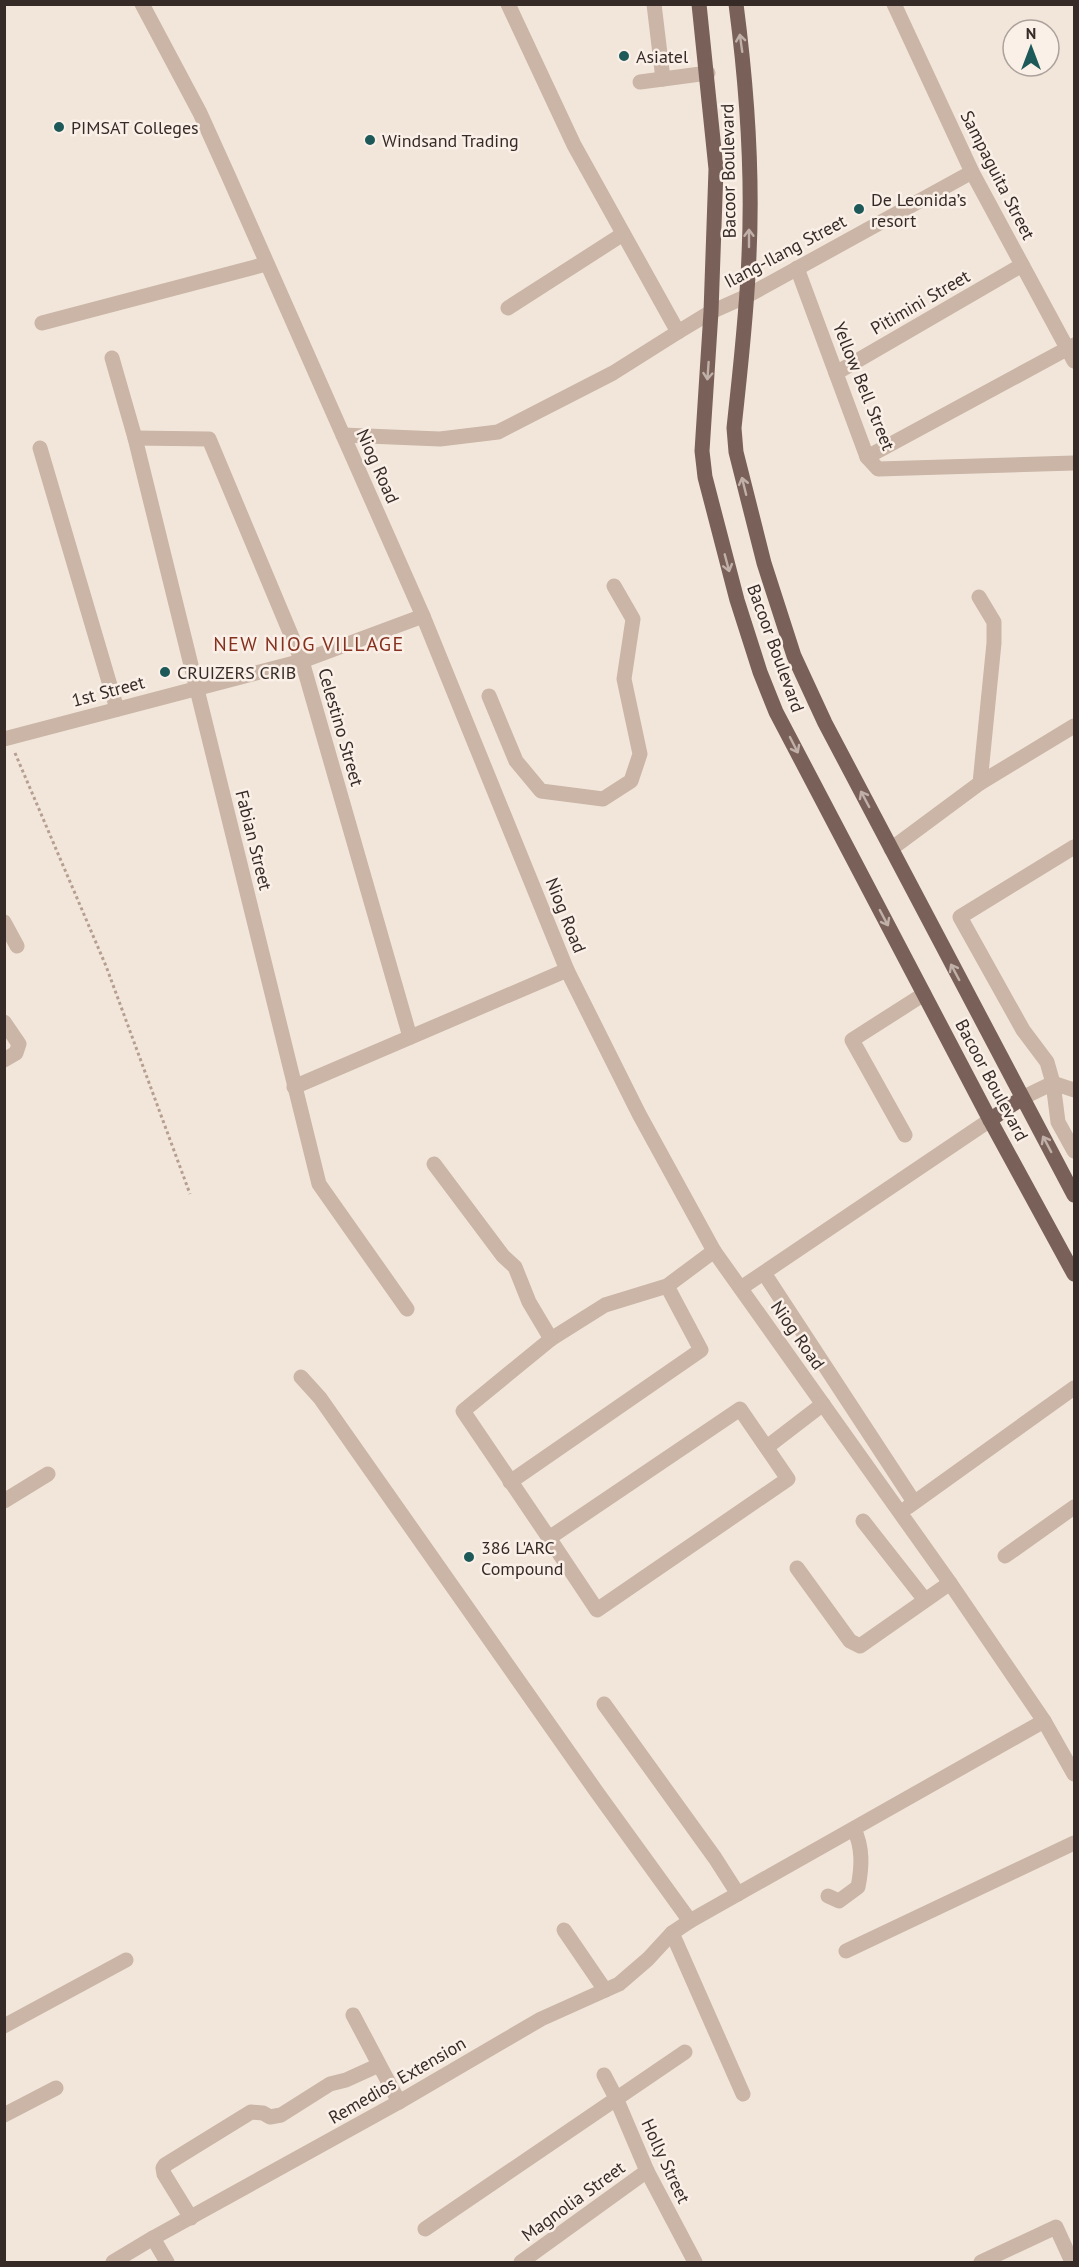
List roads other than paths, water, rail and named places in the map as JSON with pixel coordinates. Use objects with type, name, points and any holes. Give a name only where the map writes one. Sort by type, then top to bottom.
[{"type":"main road","name":"Bacoor Boulevard","points":[[699,4],[708,73],[716,169],[711,312],[702,451],[727,563],[746,628],[776,712],[990,1120],[1074,1274]]},
{"type":"main road","name":"Bacoor Boulevard","points":[[736,4],[745,69],[750,169],[747,296],[734,429],[743,484],[764,563],[794,656],[825,723],[1074,1195]]},
{"type":"main road","points":[[990,1120],[1022,1098]]},
{"type":"street","name":"Niog Road","points":[[142,4],[200,113],[423,616],[567,970],[639,1114],[714,1251],[950,1583],[1044,1721],[1074,1774]]},
{"type":"street","points":[[508,4],[574,145],[678,332]]},
{"type":"street","points":[[654,4],[663,79]]},
{"type":"street","name":"Sampaguita Street","points":[[894,4],[972,172],[1072,351]]},
{"type":"street","points":[[640,82],[708,73]]},
{"type":"street","name":"Ilang-Ilang Street","points":[[343,435],[440,439],[498,432],[613,373],[711,312],[747,296],[972,172]]},
{"type":"street","points":[[508,308],[623,234]]},
{"type":"street","points":[[42,323],[266,264]]},
{"type":"street","name":"Pitimini Street","points":[[837,373],[1022,265]]},
{"type":"street","name":"Yellow Bell Street","points":[[797,268],[867,457],[878,469],[1074,463]]},
{"type":"street","points":[[867,457],[1072,351]]},
{"type":"street","name":"Fabian Street","points":[[112,358],[135,438],[319,1184],[406,1309]]},
{"type":"street","name":"Celestino Street","points":[[135,438],[209,439],[302,661],[411,1037]]},
{"type":"street","points":[[40,448],[117,709]]},
{"type":"street","points":[[489,696],[516,761],[541,791],[603,799],[631,781],[640,754],[624,679],[633,619],[614,586]]},
{"type":"street","points":[[980,597],[993,622],[994,643],[980,783]]},
{"type":"street","name":"1st Street","points":[[6,738],[302,661],[423,616]]},
{"type":"street","points":[[891,849],[980,783],[1074,726]]},
{"type":"street","points":[[1074,847],[960,916],[1023,1030],[1047,1062],[1053,1083],[1058,1122],[1074,1151]]},
{"type":"street","points":[[4,922],[17,946]]},
{"type":"street","points":[[294,1087],[567,970]]},
{"type":"street","points":[[905,1135],[852,1040],[924,994]]},
{"type":"street","points":[[4,1022],[19,1044],[16,1053],[4,1060]]},
{"type":"street","points":[[1022,1098],[1053,1083],[1074,1090]]},
{"type":"street","points":[[741,1288],[990,1120]]},
{"type":"street","points":[[434,1164],[503,1256],[514,1267],[529,1302],[551,1339]]},
{"type":"street","points":[[549,1538],[740,1409],[788,1479],[597,1610],[464,1411],[551,1339],[605,1305],[667,1286],[714,1251]]},
{"type":"street","points":[[764,1273],[914,1502]]},
{"type":"street","points":[[510,1482],[701,1350],[667,1286]]},
{"type":"street","points":[[301,1377],[320,1398],[690,1921]]},
{"type":"street","points":[[900,1512],[1074,1388]]},
{"type":"street","points":[[767,1447],[823,1404]]},
{"type":"street","points":[[4,1501],[48,1474]]},
{"type":"street","points":[[1005,1556],[1074,1507]]},
{"type":"street","points":[[863,1521],[925,1600]]},
{"type":"street","points":[[797,1568],[854,1645],[865,1644],[950,1583]]},
{"type":"street","points":[[604,1704],[715,1858],[738,1894]]},
{"type":"street","name":"Remedios Extension","points":[[113,2262],[399,2102],[541,2019],[619,1984],[648,1959],[672,1933],[690,1921],[1044,1721]]},
{"type":"street","points":[[828,1896],[839,1900],[858,1887],[861,1860],[859,1840],[854,1829]]},
{"type":"street","points":[[846,1952],[1074,1843]]},
{"type":"street","points":[[564,1930],[605,1990]]},
{"type":"street","points":[[672,1933],[743,2094]]},
{"type":"street","points":[[4,2025],[126,1960]]},
{"type":"street","points":[[353,2015],[399,2102]]},
{"type":"street","points":[[425,2229],[685,2052]]},
{"type":"street","points":[[191,2218],[164,2174],[165,2165],[251,2112],[270,2117],[281,2115],[330,2084],[346,2080],[379,2065]]},
{"type":"street","name":"Holly Street","points":[[604,2075],[647,2171],[695,2262]]},
{"type":"street","points":[[4,2115],[56,2088]]},
{"type":"street","name":"Magnolia Street","points":[[522,2262],[647,2171]]},
{"type":"street","points":[[987,2261],[1056,2227],[1072,2262]]},
{"type":"street","points":[[153,2238],[167,2262]]},
{"type":"place","name":"Asiatel","points":[[624,56]]},
{"type":"place","name":"PIMSAT Colleges","points":[[59,127]]},
{"type":"place","name":"Windsand Trading","points":[[370,140]]},
{"type":"place","name":"De Leonida’s resort","points":[[859,209]]},
{"type":"place","name":"CRUIZERS CRIB","points":[[165,672]]},
{"type":"place","name":"386 L'ARC Compound","points":[[469,1557]]},
{"type":"district","name":"NEW NIOG VILLAGE","points":[[309,644]]}]
